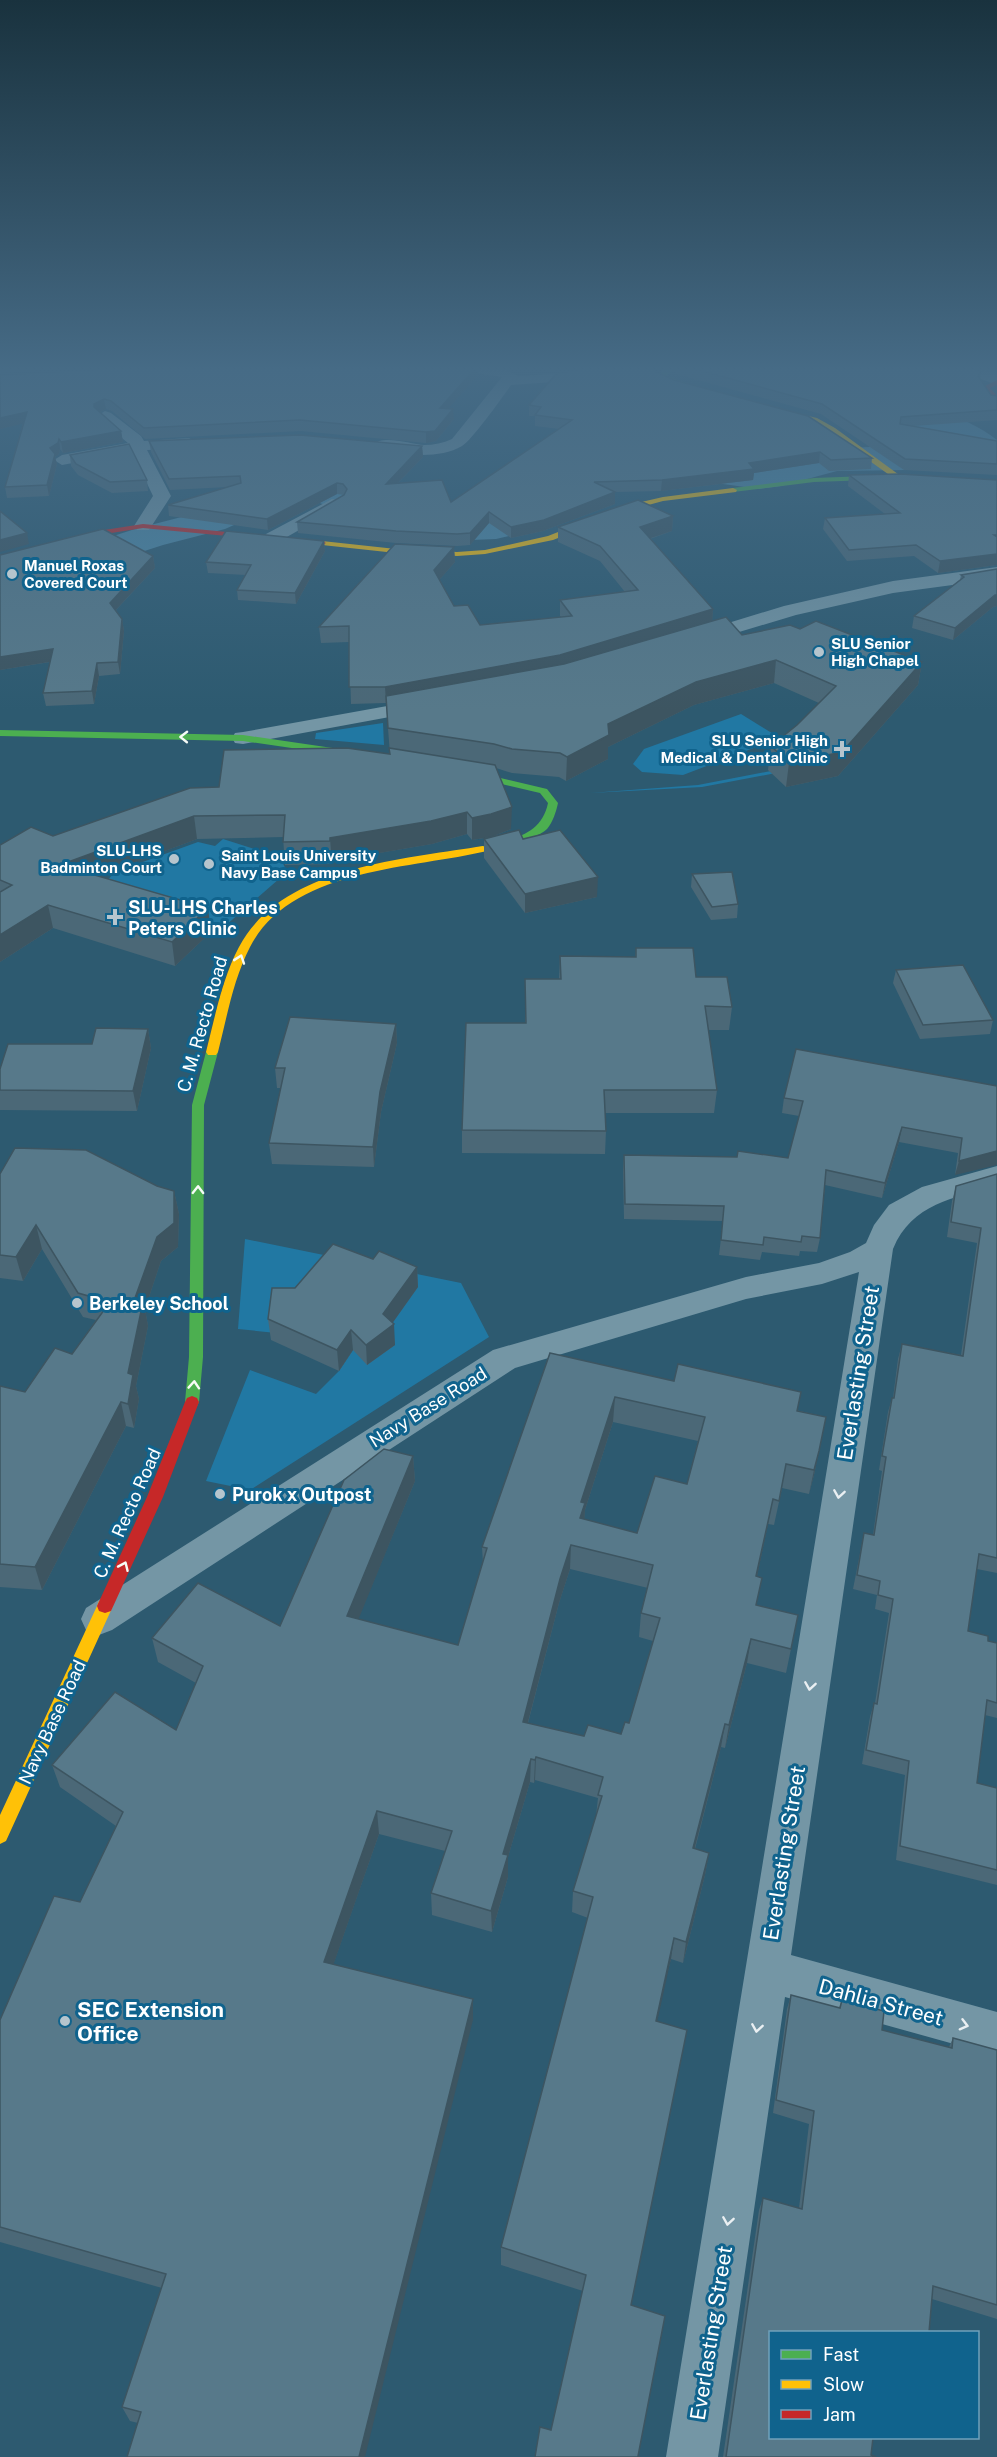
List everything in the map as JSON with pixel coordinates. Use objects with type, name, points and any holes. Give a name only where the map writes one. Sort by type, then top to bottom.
[{"type":"main road","points":[[0,560],[104,532],[143,526],[396,551],[457,554],[485,552],[550,538],[627,508],[663,499],[809,481]]},
{"type":"main road","points":[[0,733],[243,738],[376,757]]},
{"type":"main road","name":"C. M. Recto Road","points":[[99,1619],[155,1497],[192,1407],[196,1357],[198,1105],[224,1007],[245,945],[270,912],[313,886],[369,870],[498,846],[541,829],[552,810],[553,803],[543,790],[449,769]]},
{"type":"main road","name":"Navy Base Road","points":[[0,1835],[99,1619]]},
{"type":"street","points":[[143,526],[162,496],[154,481]]},
{"type":"street","points":[[272,538],[337,501]]},
{"type":"street","points":[[678,644],[791,610],[893,587],[997,573]]},
{"type":"street","points":[[243,738],[448,701]]},
{"type":"street","points":[[878,1249],[885,1232],[900,1212],[932,1194],[997,1176]]},
{"type":"street","name":"Navy Base Road","points":[[99,1619],[504,1359],[746,1288],[822,1273],[861,1260],[878,1249]]},
{"type":"street","name":"Everlasting Street","points":[[692,2457],[878,1249]]},
{"type":"street","name":"Dahlia Street","points":[[766,1970],[997,2034]]},
{"type":"shaded area","points":[[741,714],[780,738],[683,775],[642,772],[633,764],[644,749]]},
{"type":"shaded area","points":[[383,723],[384,745],[315,739],[316,733]]},
{"type":"shaded area","points":[[786,768],[776,773],[702,787],[590,793],[698,785]]},
{"type":"shaded area","points":[[223,839],[280,857],[287,872],[225,926],[101,887],[115,872],[198,842],[215,846]]},
{"type":"shaded area","points":[[245,1239],[461,1283],[489,1337],[250,1490],[206,1481],[250,1370],[316,1394],[339,1371],[353,1350],[395,1345],[238,1329]]},
{"type":"building","points":[[7,481],[48,481],[47,485],[5,487]]},
{"type":"building","points":[[241,481],[389,481],[386,484],[442,481],[451,502],[482,481],[640,481],[594,482],[615,492],[544,520],[511,527],[489,512],[470,533],[457,534],[297,522],[344,495],[347,489],[343,484],[337,483],[267,519],[168,505],[241,483]]},
{"type":"building","points":[[857,481],[997,481],[997,535],[994,535],[997,537],[997,554],[940,561],[916,545],[849,550],[825,518],[900,513]]},
{"type":"building","points":[[638,500],[673,516],[640,527],[713,609],[560,655],[385,687],[349,687],[349,626],[319,627],[395,544],[454,547],[434,570],[454,606],[468,605],[480,625],[572,616],[560,600],[638,590],[600,546],[558,527]]},
{"type":"building","points":[[0,511],[27,533],[0,540]]},
{"type":"building","points":[[103,529],[153,556],[110,603],[122,619],[118,662],[97,663],[92,691],[43,693],[53,649],[0,657],[0,555]]},
{"type":"building","points":[[226,531],[324,541],[295,593],[237,590],[251,565],[206,562]]},
{"type":"building","points":[[997,569],[997,595],[955,628],[914,616],[964,577],[961,575]]},
{"type":"building","points":[[726,617],[742,635],[790,625],[800,629],[816,621],[922,662],[842,752],[789,763],[771,746],[797,725],[836,686],[776,660],[696,682],[608,724],[609,735],[567,757],[560,753],[512,749],[494,744],[388,728],[386,696],[564,664]]},
{"type":"building","points":[[347,748],[390,754],[389,748],[495,765],[512,807],[472,818],[467,812],[431,821],[330,838],[330,841],[283,842],[285,815],[194,816],[60,865],[208,908],[172,942],[48,905],[0,935],[0,892],[12,885],[0,880],[0,845],[31,827],[53,836],[190,788],[219,787],[224,750]]},
{"type":"building","points":[[519,830],[523,839],[560,830],[598,877],[525,894],[484,839]]},
{"type":"building","points":[[732,872],[738,904],[712,907],[692,874]]},
{"type":"building","points":[[636,948],[693,948],[696,977],[727,977],[732,1007],[705,1006],[717,1090],[604,1090],[606,1131],[462,1130],[466,1023],[526,1023],[525,979],[561,979],[560,956],[636,957]]},
{"type":"building","points":[[963,965],[993,1020],[923,1025],[896,970]]},
{"type":"building","points":[[290,1017],[396,1024],[380,1092],[373,1147],[269,1143],[285,1068],[275,1068]]},
{"type":"building","points":[[96,1028],[148,1029],[133,1091],[0,1090],[0,1069],[8,1044],[92,1044]]},
{"type":"building","points":[[796,1049],[997,1086],[997,1151],[959,1161],[962,1138],[902,1127],[885,1183],[826,1170],[820,1238],[802,1236],[801,1242],[764,1237],[763,1245],[721,1240],[724,1206],[625,1204],[624,1155],[737,1157],[738,1151],[788,1158],[803,1101],[784,1098]]},
{"type":"building","name":"Berkeley School","points":[[15,1148],[86,1150],[157,1186],[174,1191],[174,1223],[157,1237],[135,1298],[143,1302],[128,1373],[133,1375],[128,1404],[121,1402],[35,1567],[0,1564],[0,1386],[25,1392],[55,1348],[72,1354],[110,1302],[78,1293],[36,1225],[16,1257],[0,1255],[0,1174]]},
{"type":"building","points":[[997,1174],[997,1558],[979,1554],[968,1631],[988,1636],[988,1641],[997,1643],[997,1703],[987,1700],[977,1783],[997,1788],[997,1870],[900,1846],[909,1761],[866,1750],[874,1703],[877,1704],[893,1599],[878,1595],[880,1581],[857,1575],[864,1533],[874,1535],[886,1457],[882,1456],[902,1344],[963,1356],[981,1228],[951,1222],[956,1186]]},
{"type":"building","points":[[333,1244],[373,1259],[379,1251],[417,1267],[383,1314],[394,1324],[366,1345],[351,1330],[337,1350],[268,1319],[272,1288],[295,1288]]},
{"type":"building","points":[[550,1353],[674,1381],[678,1364],[801,1392],[797,1411],[826,1417],[814,1470],[786,1464],[779,1501],[773,1499],[756,1576],[762,1578],[756,1605],[798,1615],[791,1649],[751,1639],[729,1725],[725,1724],[693,1848],[709,1853],[686,1942],[674,1938],[656,2021],[687,2030],[631,2305],[665,2316],[638,2456],[640,2457],[535,2457],[540,2427],[551,2430],[586,2275],[501,2247],[593,1897],[573,1891],[602,1796],[598,1795],[603,1777],[536,1757],[535,1760],[531,1759],[503,1854],[508,1855],[491,1911],[431,1893],[452,1831],[377,1811],[324,1962],[473,1999],[359,2457],[127,2457],[141,2412],[122,2407],[166,2274],[0,2227],[0,2020],[54,1896],[80,1902],[123,1812],[52,1765],[115,1692],[176,1730],[203,1666],[152,1638],[198,1583],[280,1626],[344,1480],[384,1449],[413,1456],[347,1616],[458,1645],[487,1548],[482,1547]],"holes":[[[615,1397],[705,1417],[687,1484],[655,1476],[637,1533],[580,1518],[585,1503],[581,1502]],[[571,1545],[653,1565],[641,1613],[660,1618],[629,1723],[625,1722],[621,1734],[588,1725],[584,1736],[523,1722]]]},
{"type":"building","points":[[791,1995],[840,2008],[842,2000],[884,2011],[882,2030],[952,2048],[953,2038],[997,2050],[997,2305],[933,2286],[929,2331],[769,2331],[769,2439],[873,2439],[871,2455],[876,2457],[726,2457],[763,2198],[802,2209],[814,2111],[776,2100]]},
{"type":"waterway","points":[[0,596],[81,559],[149,537],[211,521],[288,488],[307,486],[404,523],[470,528],[496,527],[524,521],[545,512],[571,484]]},
{"type":"traffic: fast","points":[[733,490],[809,481]]},
{"type":"traffic: fast","points":[[0,733],[243,738],[360,755]]},
{"type":"traffic: fast","points":[[458,771],[543,791],[553,803],[549,817],[537,832],[505,844],[483,849]]},
{"type":"traffic: fast","points":[[192,1402],[196,1357],[198,1105],[212,1052]]},
{"type":"traffic: slow","points":[[322,543],[396,551],[457,554],[485,552],[550,538],[627,508],[663,499],[733,490]]},
{"type":"traffic: slow","points":[[212,1052],[230,985],[245,946],[262,921],[286,901],[316,886],[350,875],[420,859],[483,849]]},
{"type":"traffic: slow","points":[[0,1835],[105,1606]]},
{"type":"traffic: jam","points":[[0,560],[104,532],[143,526],[322,543]]},
{"type":"traffic: jam","points":[[105,1606],[155,1497],[192,1402]]},
{"type":"place","name":"Manuel Roxas Covered Court","points":[[12,574]]},
{"type":"place","name":"SLU Senior High Chapel","points":[[819,652]]},
{"type":"place","name":"SLU Senior High Medical & Dental Clinic","points":[[842,749]]},
{"type":"place","name":"SLU-LHS Badminton Court","points":[[174,859]]},
{"type":"place","name":"Saint Louis University Navy Base Campus","points":[[209,864]]},
{"type":"place","name":"SLU-LHS Charles Peters Clinic","points":[[115,917]]},
{"type":"place","name":"Berkeley School","points":[[77,1303]]},
{"type":"place","name":"Purok x Outpost","points":[[220,1494]]},
{"type":"place","name":"SEC Extension Office","points":[[65,2021]]}]
